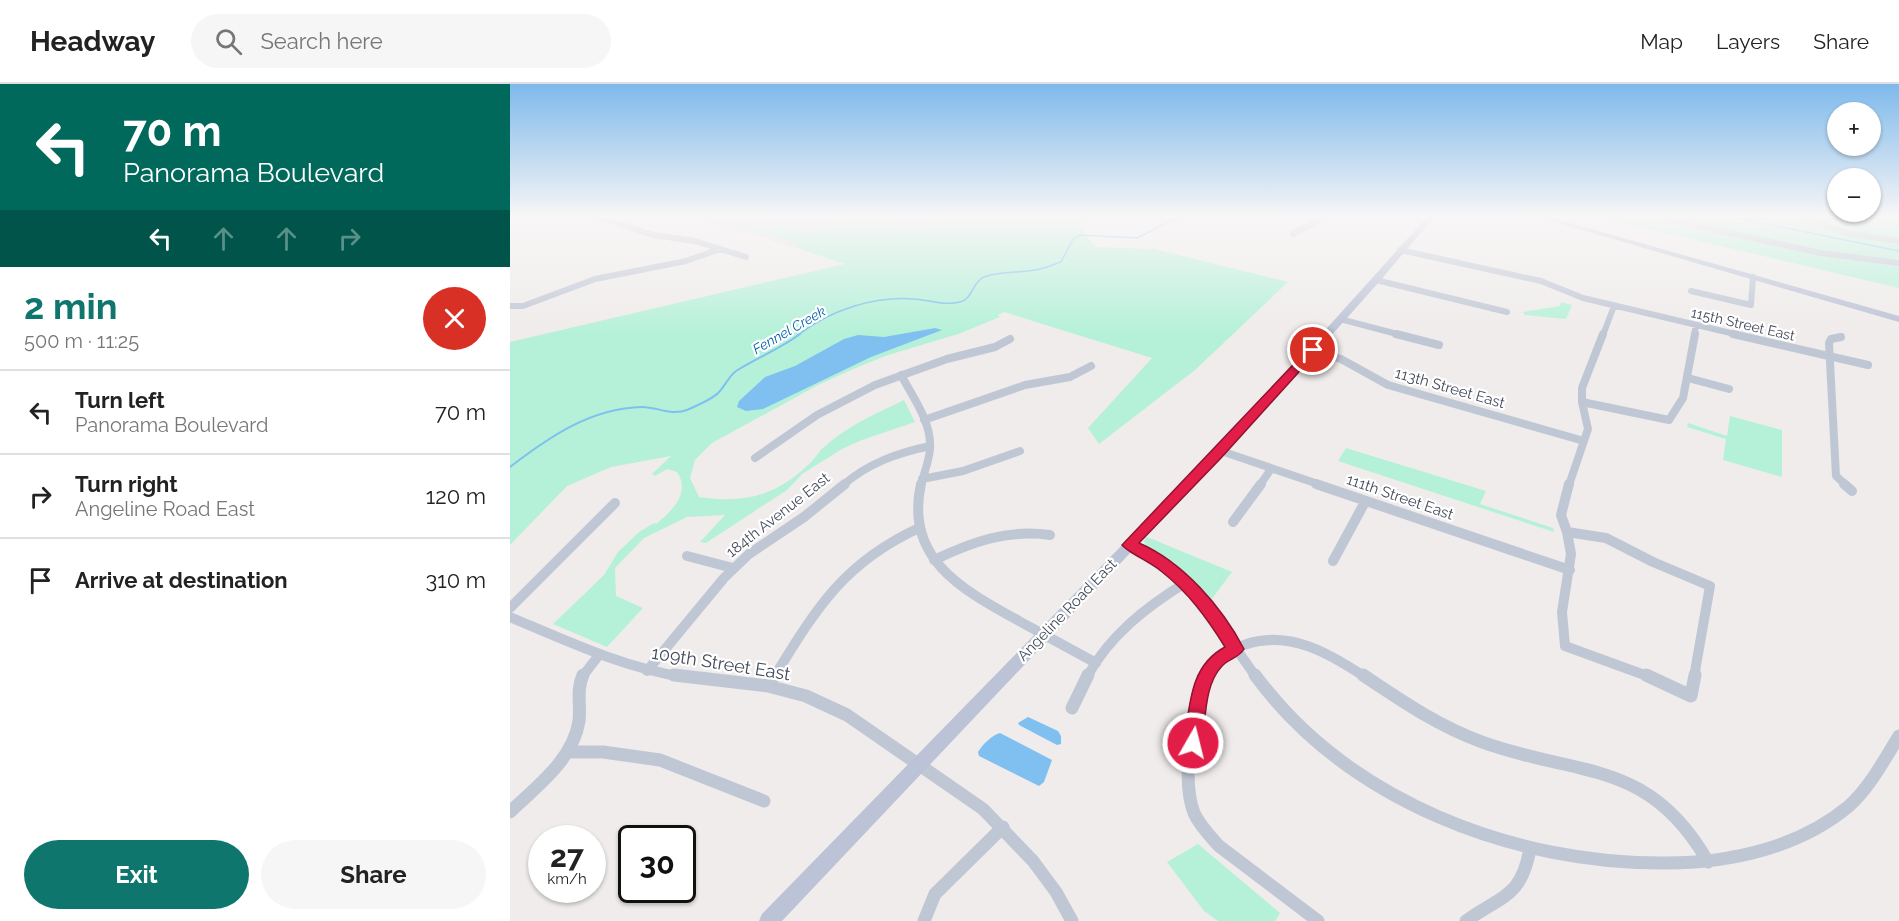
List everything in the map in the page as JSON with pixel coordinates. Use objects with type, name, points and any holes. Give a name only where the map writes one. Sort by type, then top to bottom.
[{"type":"street","points":[[510,306],[522,306],[595,279],[686,261],[700,256]]},
{"type":"street","name":"Angeline Road East","points":[[769,921],[1221,451],[1395,256]]},
{"type":"street","name":"115th Street East","points":[[1427,256],[1548,283],[1583,298],[1614,306],[1868,365]]},
{"type":"street","points":[[1680,256],[1899,318]]},
{"type":"street","points":[[1845,256],[1899,263]]},
{"type":"street","points":[[1691,291],[1750,305],[1754,277]]},
{"type":"street","points":[[1376,280],[1507,312]]},
{"type":"street","points":[[1567,532],[1606,538],[1653,562],[1710,586],[1690,696],[1644,674],[1565,646],[1562,612],[1571,554],[1561,515],[1562,505],[1588,425],[1582,402],[1582,388],[1614,306]]},
{"type":"street","points":[[1340,319],[1439,345]]},
{"type":"street","points":[[1582,402],[1669,420],[1683,398],[1696,326]]},
{"type":"street","points":[[1841,337],[1831,339],[1830,357],[1836,476],[1852,491]]},
{"type":"street","points":[[755,458],[817,416],[901,375],[958,356],[995,347],[1010,339]]},
{"type":"street","name":"113th Street East","points":[[1313,350],[1341,359],[1388,385],[1584,441]]},
{"type":"street","points":[[924,420],[1025,385],[1070,377],[1091,366]]},
{"type":"street","points":[[901,375],[924,420],[930,446],[917,501],[919,528],[934,560],[954,583],[970,594],[1096,663]]},
{"type":"street","points":[[1688,378],[1729,389]]},
{"type":"street","name":"184th Avenue East","points":[[647,671],[733,568],[764,542],[818,506],[839,486],[860,471],[898,453],[930,446]]},
{"type":"street","points":[[922,479],[963,471],[1020,451]]},
{"type":"street","name":"111th Street East","points":[[1221,451],[1570,570]]},
{"type":"street","points":[[1233,522],[1271,469]]},
{"type":"street","points":[[1333,561],[1365,502]]},
{"type":"street","points":[[510,608],[538,583],[583,531],[615,503]]},
{"type":"street","points":[[768,686],[814,613],[837,585],[891,542],[919,528]]},
{"type":"street","points":[[934,560],[975,541],[997,534],[1022,531],[1050,535]]},
{"type":"street","points":[[1129,545],[1166,566],[1185,583],[1213,614],[1257,680],[1290,717],[1347,764],[1407,801],[1471,830],[1530,849],[1587,860],[1640,865],[1708,862],[1781,844],[1820,827],[1849,806],[1868,784],[1899,735]]},
{"type":"street","points":[[687,556],[733,568]]},
{"type":"street","points":[[1072,708],[1080,686],[1096,663],[1138,615],[1185,583]]},
{"type":"street","name":"109th Street East","points":[[510,617],[599,655],[647,671],[704,680],[768,686],[827,704],[919,764],[982,809],[1003,827],[1027,854],[1072,921]]},
{"type":"street","points":[[1318,921],[1214,842],[1194,814],[1189,785],[1190,762],[1203,680],[1217,659],[1246,644],[1272,639],[1304,646],[1338,659],[1433,721],[1481,742],[1609,774],[1666,807],[1696,840],[1708,862]]},
{"type":"street","points":[[510,812],[540,785],[567,752],[579,724],[578,685],[588,665],[599,655]]},
{"type":"street","points":[[567,752],[603,752],[660,760],[764,801]]},
{"type":"street","points":[[924,921],[935,894],[1003,827]]},
{"type":"street","points":[[1466,921],[1517,889],[1527,870],[1530,849]]},
{"type":"green space","points":[[821,256],[1183,256],[1288,282],[1195,370],[1099,444],[1088,428],[1152,358],[1004,312],[998,315],[1000,317],[958,334],[885,356],[818,385],[712,443],[695,460],[690,478],[699,497],[745,498],[772,490],[797,475],[824,447],[842,433],[904,400],[915,422],[842,449],[802,474],[787,490],[706,543],[700,542],[725,515],[687,517],[644,538],[615,568],[616,596],[643,608],[607,647],[553,624],[604,575],[618,552],[639,532],[656,524],[668,513],[681,494],[681,480],[677,472],[667,469],[655,476],[652,474],[671,456],[611,467],[567,486],[510,545],[510,342],[845,264]]},
{"type":"green space","points":[[1763,256],[1899,256],[1899,288]]},
{"type":"green space","points":[[1561,302],[1572,305],[1566,319],[1525,315],[1523,312],[1560,306]]},
{"type":"green space","points":[[1730,416],[1782,430],[1782,477],[1723,460],[1726,439],[1687,427],[1688,423],[1727,436]]},
{"type":"green space","points":[[1346,448],[1486,491],[1480,504],[1553,528],[1554,532],[1338,461]]},
{"type":"green space","points":[[1146,537],[1232,572],[1211,600],[1175,563],[1146,546],[1144,541]]},
{"type":"green space","points":[[1198,844],[1280,913],[1275,921],[1218,921],[1204,911],[1167,862]]},
{"type":"water","points":[[935,328],[942,330],[871,357],[763,409],[746,411],[737,407],[739,401],[765,377],[795,366],[844,339],[858,335],[884,337]]},
{"type":"water","points":[[1028,717],[1058,731],[1061,744],[1057,745],[1019,725],[1018,723]]},
{"type":"water","points":[[1000,733],[1052,760],[1044,782],[1039,786],[979,756],[978,752],[985,743]]},
{"type":"waterway","name":"Fennel Creek","points":[[798,335],[824,318],[868,302],[899,299],[942,303],[960,302],[968,298],[980,279],[984,277],[1038,269],[1061,262],[1064,256]]},
{"type":"waterway","name":"Fennel Creek","points":[[510,467],[555,435],[605,413],[642,407],[681,412],[709,400],[721,390],[736,371],[800,334]]},
{"type":"route","points":[[1193,743],[1203,680],[1217,659],[1235,649],[1213,614],[1193,590],[1166,566],[1129,545],[1251,419],[1313,350]]}]
